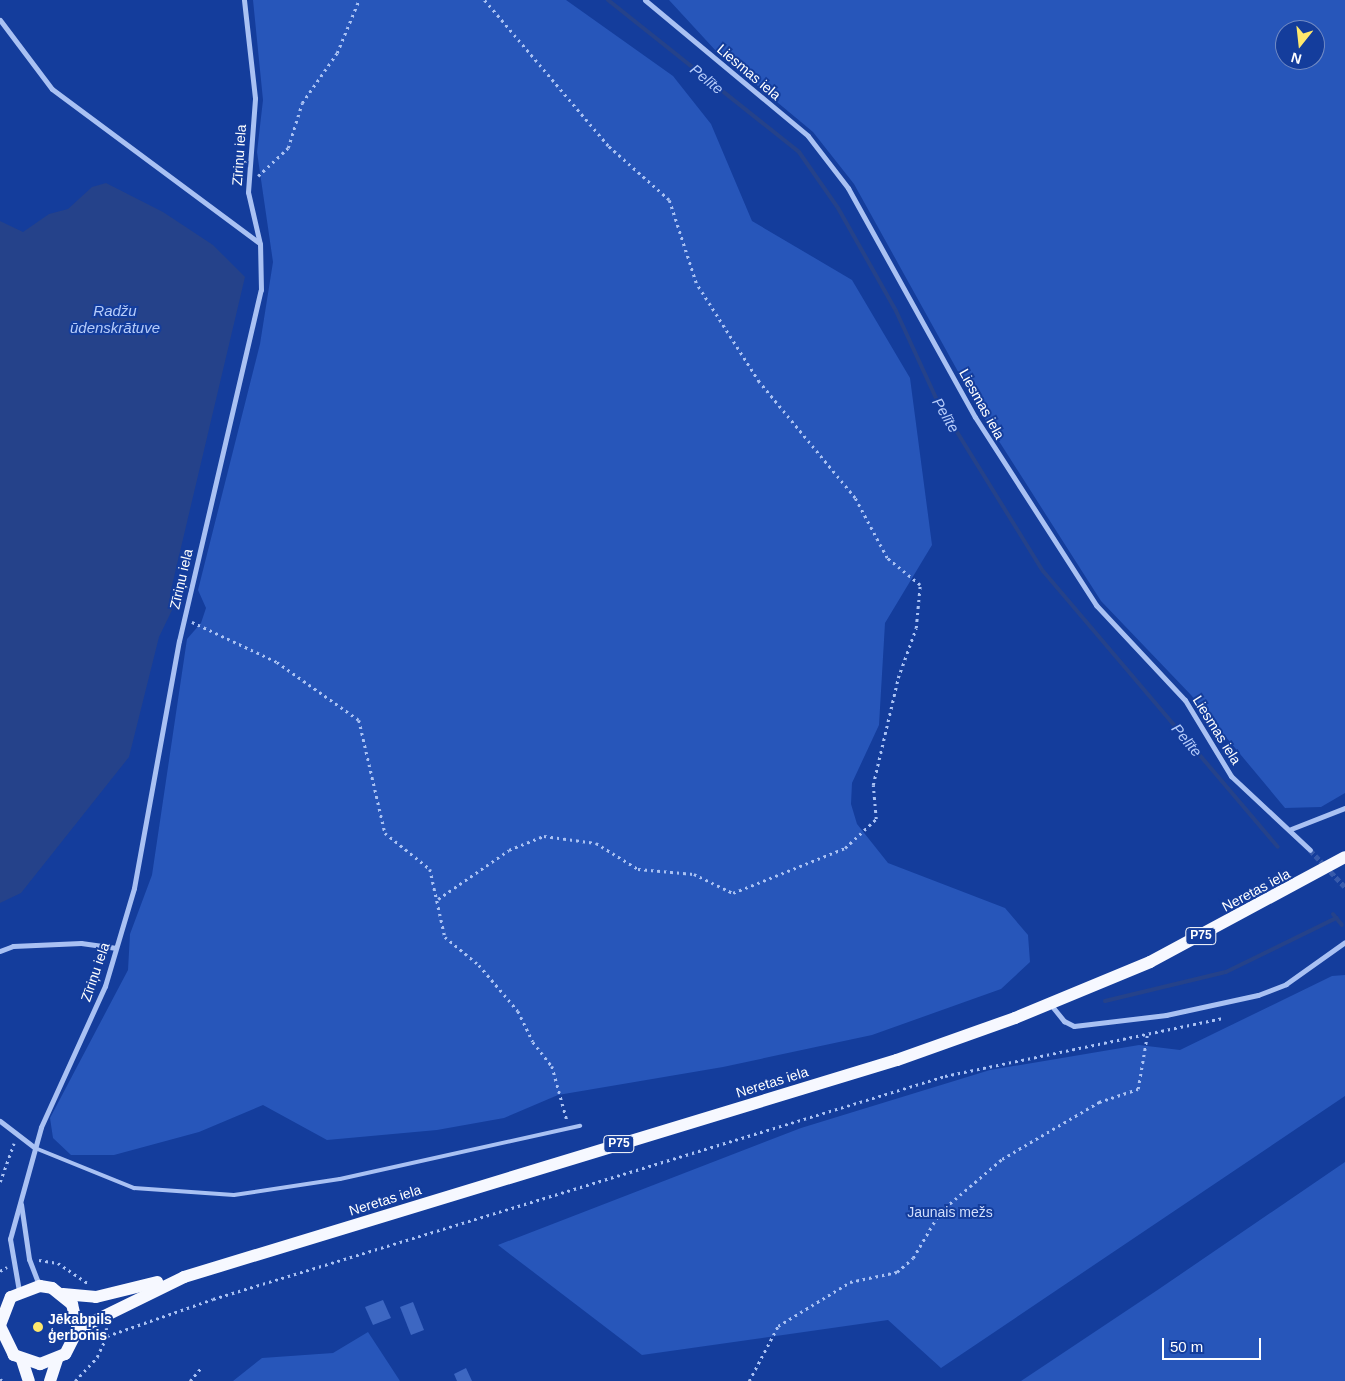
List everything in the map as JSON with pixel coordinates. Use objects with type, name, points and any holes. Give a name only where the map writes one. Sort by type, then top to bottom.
[{"type":"main road","name":"Neretas iela","points":[[63,1294],[96,1297],[184,1277],[897,1060],[1051,1004],[1150,962],[1345,857]]},
{"type":"main road","name":"Neretas iela","points":[[78,1329],[184,1277]]},
{"type":"main road","points":[[40,1286],[63,1294],[77,1316],[78,1329],[72,1347],[57,1360],[40,1364],[22,1360],[4,1349],[0,1320],[19,1292],[40,1286]]},
{"type":"main road","points":[[22,1360],[29,1381]]},
{"type":"main road","points":[[50,1381],[57,1360]]},
{"type":"street","name":"Zīriņu iela","points":[[21,1202],[35,1148],[67,1064],[105,986],[147,833],[184,619],[260,290],[260,244],[248,192],[254,98],[244,0]]},
{"type":"street","name":"Liesmas iela","points":[[645,0],[808,136],[826,158],[848,188],[1023,497],[1096,605],[1185,700],[1231,776],[1265,812],[1291,829],[1310,850]]},
{"type":"street","points":[[0,20],[52,89],[250,232],[260,244]]},
{"type":"street","points":[[1291,829],[1345,808]]},
{"type":"street","points":[[1051,1004],[1064,1022],[1074,1026],[1166,1015],[1258,995],[1286,984],[1345,942]]},
{"type":"street","points":[[0,951],[13,946],[81,943],[115,948]]},
{"type":"street","points":[[0,1121],[35,1148]]},
{"type":"street","points":[[21,1202],[28,1259],[40,1286]]},
{"type":"street","points":[[19,1292],[10,1239],[21,1202]]},
{"type":"lane","points":[[35,1148],[134,1188],[234,1195],[340,1179],[580,1126]]},
{"type":"path","points":[[248,192],[288,148],[302,104],[337,53],[359,0]]},
{"type":"path","points":[[438,899],[508,850],[544,836],[596,842],[638,869],[694,874],[733,893],[845,848],[876,819],[873,785],[898,678],[916,628],[920,585],[887,558],[855,498],[759,382],[696,284],[669,200],[608,146],[484,0]]},
{"type":"path","points":[[184,619],[214,629],[277,662],[359,720],[385,832],[430,869],[438,899],[444,937],[502,990],[552,1066],[567,1119]]},
{"type":"path","points":[[108,1336],[213,1299],[944,1076],[1203,1025],[1222,1018]]},
{"type":"path","points":[[750,1381],[778,1326],[850,1282],[897,1272],[913,1258],[940,1212],[1002,1159],[1099,1102],[1138,1089],[1148,1036]]},
{"type":"path","points":[[0,1182],[17,1134]]},
{"type":"path","points":[[190,1381],[200,1369]]},
{"type":"green space","points":[[253,0],[566,0],[673,76],[711,124],[752,221],[852,280],[910,378],[932,545],[885,623],[879,725],[852,783],[851,804],[857,824],[888,863],[1005,908],[1028,935],[1030,962],[1001,989],[872,1035],[723,1067],[558,1095],[504,1118],[437,1130],[327,1140],[263,1105],[199,1132],[114,1155],[71,1155],[53,1138],[50,1118],[128,970],[130,934],[152,875],[187,639],[201,623],[206,608],[198,590],[260,344],[273,262],[257,152],[263,100]]},
{"type":"green space","points":[[669,0],[1345,0],[1345,793],[1321,807],[1285,808],[1191,695],[1101,601],[981,413],[854,184],[813,132],[716,51]]},
{"type":"green space","name":"Jaunais mežs","points":[[1345,975],[1345,1096],[941,1368],[888,1320],[642,1355],[498,1245],[801,1128],[990,1070],[1139,1045],[1180,1050],[1332,976]]},
{"type":"green space","points":[[1345,1162],[1345,1381],[1021,1381],[1159,1289]]},
{"type":"green space","points":[[368,1332],[400,1381],[233,1381],[262,1358],[333,1353]]},
{"type":"water","name":"Radžu ūdenskrātuve","points":[[106,183],[163,212],[213,245],[245,277],[170,594],[173,608],[159,637],[129,757],[21,893],[0,903],[0,221],[23,232],[49,214],[68,209],[92,187]]},
{"type":"building","points":[[383,1300],[391,1318],[373,1325],[365,1307]]},
{"type":"building","points":[[413,1302],[424,1330],[411,1335],[400,1307]]},
{"type":"building","points":[[466,1368],[472,1381],[457,1381],[454,1374]]},
{"type":"waterway","name":"Pelīte","points":[[608,0],[799,152],[838,208],[896,311],[936,398],[1043,571],[1278,847]]},
{"type":"waterway","name":"Pelīte","points":[[1333,914],[1342,925]]},
{"type":"waterway","points":[[1105,1001],[1226,972],[1336,918]]},
{"type":"tunnel","points":[[1310,850],[1345,887]]},
{"type":"place","name":"Jēkabpils ģerbonis","points":[[38,1327]]}]
